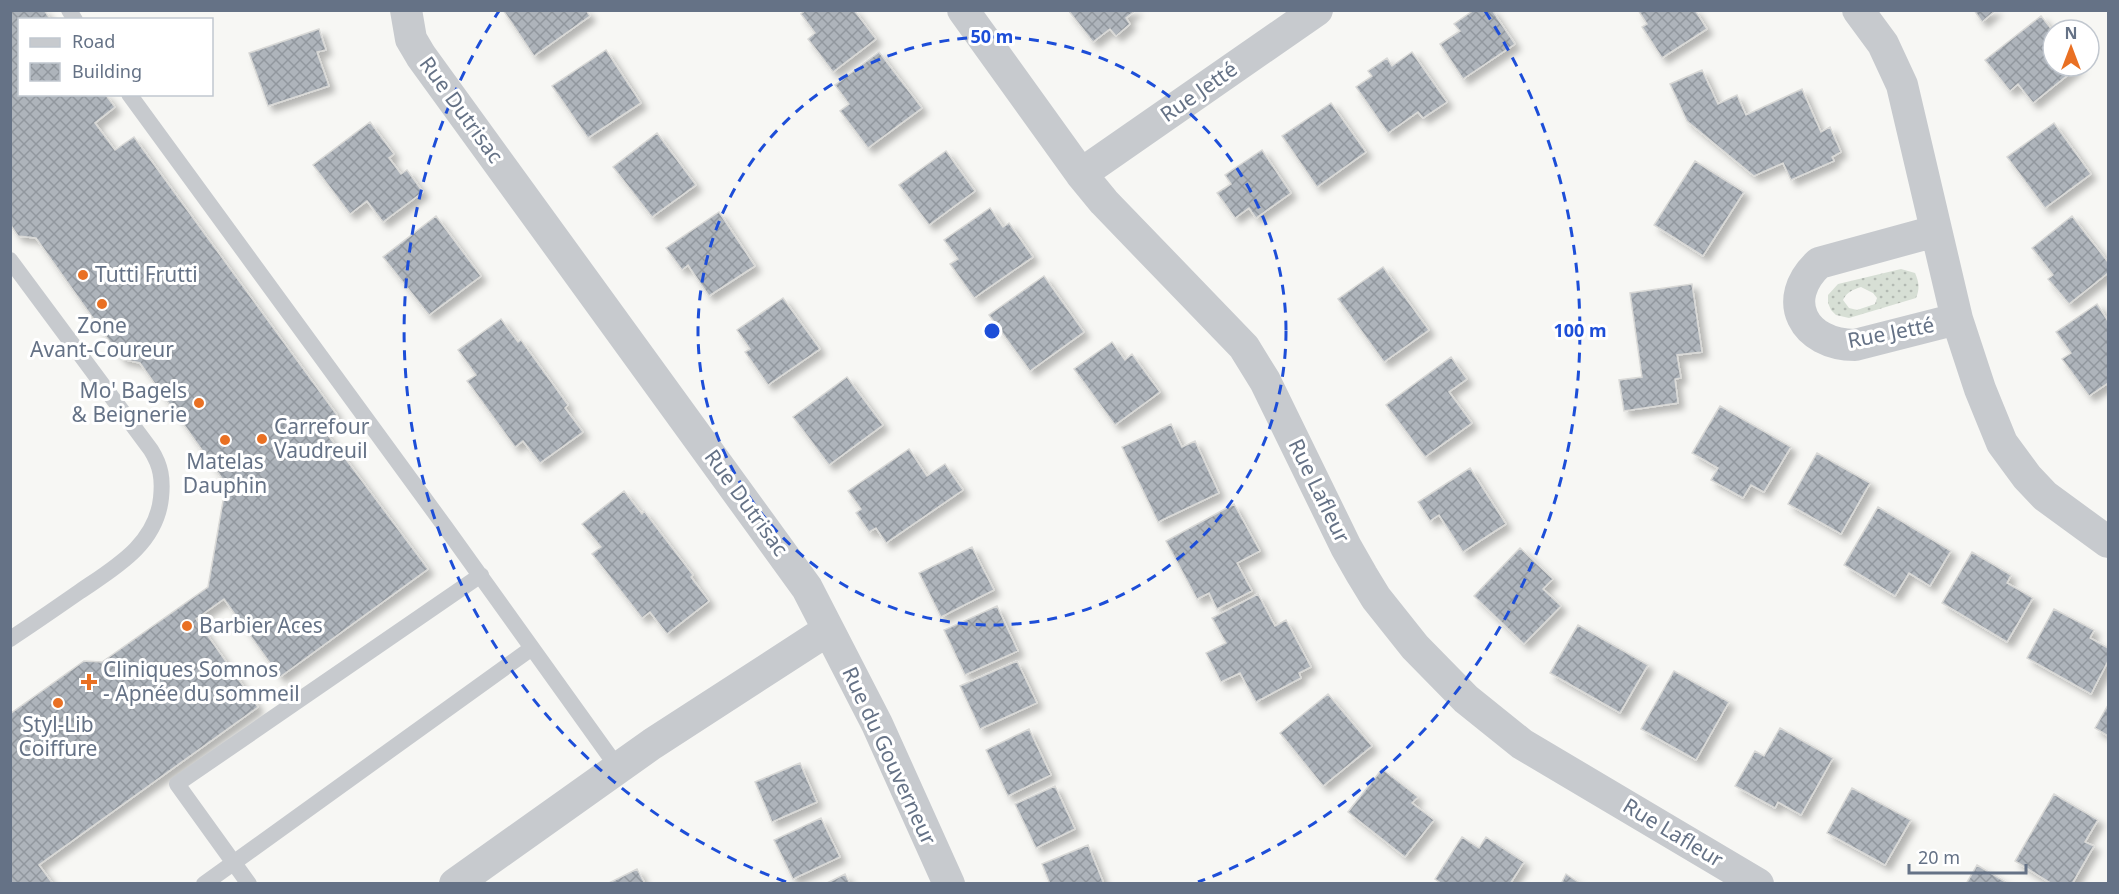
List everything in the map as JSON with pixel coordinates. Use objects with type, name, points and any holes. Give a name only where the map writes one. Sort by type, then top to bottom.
[{"type":"street","name":"Rue Dutrisac","points":[[406,10],[411,39],[421,56],[802,580],[828,630]]},
{"type":"street","name":"Rue Lafleur","points":[[963,10],[1081,174],[1125,224],[1244,347],[1265,381],[1362,575],[1376,598],[1428,661],[1466,699],[1522,744],[1758,884]]},
{"type":"street","name":"Rue Jetté","points":[[1081,174],[1317,10]]},
{"type":"street","name":"Rue Jetté","points":[[1858,10],[1883,44],[1902,85],[1957,319],[1990,416],[2002,443],[2013,460],[2045,496],[2109,542]]},
{"type":"street","name":"Rue Jetté","points":[[1936,231],[1819,263],[1809,272],[1803,284],[1800,302],[1803,320],[1811,330],[1832,343],[1856,345],[1957,319]]},
{"type":"street","points":[[469,879],[618,768],[759,673],[828,630]]},
{"type":"street","name":"Rue du Gouverneur","points":[[828,630],[877,724],[949,884]]},
{"type":"lane","points":[[130,96],[618,768]]},
{"type":"lane","points":[[10,260],[151,450],[159,462],[162,475],[160,504],[155,523],[145,539],[110,571],[10,639]]},
{"type":"lane","points":[[249,884],[177,784],[480,575]]},
{"type":"lane","points":[[204,884],[532,648]]},
{"type":"shaded area","points":[[1901,269],[1915,273],[1918,289],[1916,298],[1849,318],[1836,315],[1828,303],[1828,295],[1838,284]],"holes":[[[1861,287],[1873,293],[1877,298],[1875,304],[1857,310],[1849,308],[1843,300],[1850,292]]]},
{"type":"building","name":"Carrefour Vaudreuil","points":[[10,10],[44,10],[50,18],[18,18],[18,96],[107,96],[115,107],[95,123],[115,150],[134,137],[337,415],[321,426],[428,569],[280,677],[224,599],[196,619],[258,707],[39,865],[53,884],[10,884],[10,714],[84,661],[102,662],[208,587],[226,484],[140,363],[122,359],[36,238],[18,236],[10,224]]},
{"type":"building","points":[[503,10],[586,10],[590,16],[534,56]]},
{"type":"building","points":[[806,10],[854,10],[876,39],[833,72],[808,39],[815,33],[801,14]]},
{"type":"building","points":[[1068,10],[1136,10],[1126,18],[1130,24],[1116,36],[1110,29],[1093,42]]},
{"type":"building","points":[[1474,10],[1492,10],[1515,44],[1463,79],[1440,44],[1460,31],[1454,24]]},
{"type":"building","points":[[1638,10],[1695,10],[1707,29],[1662,58],[1642,27],[1647,24]]},
{"type":"building","points":[[1974,10],[1996,10],[1982,22]]},
{"type":"building","points":[[2041,16],[2041,78],[2064,78],[2033,103],[2018,84],[2010,91],[1985,60]]},
{"type":"building","points":[[319,29],[326,50],[317,52],[329,86],[268,106],[249,53]]},
{"type":"building","points":[[606,50],[641,103],[588,138],[552,86]]},
{"type":"building","points":[[879,52],[922,108],[868,148],[840,111],[849,104],[835,85]]},
{"type":"building","points":[[1412,52],[1447,102],[1423,118],[1418,112],[1388,133],[1356,87],[1372,76],[1368,71],[1387,58],[1392,66]]},
{"type":"building","points":[[1702,70],[1718,104],[1737,95],[1746,115],[1802,89],[1821,132],[1830,127],[1841,152],[1832,157],[1834,161],[1791,180],[1783,163],[1754,176],[1687,121],[1670,84]]},
{"type":"building","points":[[1331,103],[1366,152],[1317,187],[1282,136]]},
{"type":"building","points":[[370,122],[394,154],[389,158],[401,174],[407,170],[423,192],[383,222],[367,201],[350,214],[313,165]]},
{"type":"building","points":[[2054,123],[2091,174],[2045,208],[2007,157]]},
{"type":"building","points":[[657,133],[696,185],[652,217],[613,167]]},
{"type":"building","points":[[1262,150],[1291,193],[1256,218],[1249,208],[1235,218],[1217,193],[1231,184],[1225,175]]},
{"type":"building","points":[[946,151],[975,191],[929,225],[899,185]]},
{"type":"building","points":[[1695,161],[1744,192],[1703,256],[1654,225]]},
{"type":"building","points":[[990,208],[1003,227],[1009,223],[1033,257],[974,298],[950,264],[958,259],[944,240]]},
{"type":"building","points":[[719,212],[755,266],[709,296],[688,265],[682,270],[666,248]]},
{"type":"building","points":[[436,216],[481,276],[429,315],[383,257]]},
{"type":"building","points":[[2072,216],[2108,262],[2108,273],[2069,304],[2048,279],[2053,275],[2032,248]]},
{"type":"building","points":[[1383,267],[1429,330],[1384,362],[1338,299]]},
{"type":"building","points":[[1044,276],[1084,332],[1030,371],[989,315]]},
{"type":"building","points":[[1692,284],[1702,352],[1677,355],[1681,378],[1675,379],[1678,403],[1624,411],[1619,380],[1642,377],[1630,293]]},
{"type":"building","points":[[783,298],[820,349],[768,385],[745,352],[750,349],[737,330]]},
{"type":"building","points":[[2097,304],[2108,321],[2108,383],[2089,396],[2062,359],[2071,353],[2056,332]]},
{"type":"building","points":[[501,319],[518,342],[521,340],[568,405],[565,408],[583,432],[540,463],[523,441],[515,447],[467,381],[476,375],[458,350]]},
{"type":"building","points":[[1112,342],[1125,360],[1132,354],[1160,392],[1115,425],[1074,369]]},
{"type":"building","points":[[1451,357],[1467,379],[1449,392],[1472,423],[1425,457],[1386,405]]},
{"type":"building","points":[[847,377],[883,425],[829,465],[793,417]]},
{"type":"building","points":[[1720,406],[1791,447],[1764,492],[1751,485],[1743,498],[1711,480],[1718,468],[1692,453]]},
{"type":"building","points":[[1171,424],[1182,447],[1195,441],[1219,493],[1158,522],[1122,447]]},
{"type":"building","points":[[909,449],[927,476],[945,464],[963,490],[886,543],[876,528],[869,532],[856,513],[861,509],[848,491]]},
{"type":"building","points":[[1817,453],[1870,483],[1841,534],[1788,504]]},
{"type":"building","points":[[1470,468],[1506,524],[1463,552],[1439,515],[1430,521],[1418,502]]},
{"type":"building","points":[[624,491],[642,514],[644,511],[693,575],[691,577],[709,601],[667,634],[650,612],[642,618],[592,554],[601,547],[582,524]]},
{"type":"building","points":[[1234,504],[1260,551],[1237,563],[1252,591],[1217,609],[1209,593],[1197,599],[1166,541]]},
{"type":"building","points":[[1878,507],[1951,551],[1930,586],[1909,573],[1895,596],[1844,565]]},
{"type":"building","points":[[972,547],[994,590],[941,617],[919,573]]},
{"type":"building","points":[[1520,548],[1553,579],[1543,589],[1561,606],[1524,644],[1474,596]]},
{"type":"building","points":[[1972,552],[2011,575],[2007,583],[2033,598],[2007,642],[1942,603]]},
{"type":"building","points":[[1258,594],[1275,626],[1286,620],[1311,667],[1299,673],[1301,678],[1256,702],[1240,673],[1221,682],[1206,653],[1226,643],[1212,618]]},
{"type":"building","points":[[997,606],[1018,651],[965,675],[944,630]]},
{"type":"building","points":[[2054,609],[2094,630],[2090,638],[2108,648],[2108,661],[2091,694],[2027,658]]},
{"type":"building","points":[[1578,625],[1648,665],[1620,713],[1550,673]]},
{"type":"building","points":[[1017,661],[1037,703],[980,729],[960,686]]},
{"type":"building","points":[[1674,671],[1729,702],[1696,760],[1641,729]]},
{"type":"building","points":[[1328,694],[1372,746],[1323,786],[1280,733]]},
{"type":"building","points":[[2108,705],[2108,736],[2095,728]]},
{"type":"building","points":[[1780,728],[1833,758],[1801,815],[1778,802],[1775,808],[1735,786],[1755,751],[1764,756]]},
{"type":"building","points":[[1029,729],[1051,775],[1008,796],[986,750]]},
{"type":"building","points":[[800,763],[817,802],[772,822],[755,782]]},
{"type":"building","points":[[1382,769],[1418,797],[1412,803],[1434,820],[1405,857],[1348,812]]},
{"type":"building","points":[[1055,786],[1075,829],[1036,848],[1015,804]]},
{"type":"building","points":[[1852,788],[1911,820],[1885,865],[1827,833]]},
{"type":"building","points":[[2054,794],[2098,820],[2085,842],[2094,846],[2072,884],[2052,884],[2015,861]]},
{"type":"building","points":[[821,818],[840,857],[793,879],[774,840]]},
{"type":"building","points":[[1462,837],[1479,848],[1486,837],[1524,862],[1510,884],[1442,884],[1435,879]]},
{"type":"building","points":[[1088,845],[1104,884],[1050,884],[1042,864]]},
{"type":"building","points":[[1977,865],[2009,884],[1966,884]]},
{"type":"building","points":[[637,869],[645,884],[607,884]]},
{"type":"building","points":[[845,874],[850,884],[825,884]]},
{"type":"building","points":[[1566,874],[1581,884],[1561,884]]},
{"type":"place","name":"Tutti Frutti","points":[[83,275]]},
{"type":"place","name":"Zone Avant-Coureur","points":[[102,304]]},
{"type":"place","name":"Mo' Bagels & Beignerie","points":[[199,403]]},
{"type":"place","name":"Carrefour Vaudreuil","points":[[262,439]]},
{"type":"place","name":"Matelas Dauphin","points":[[225,440]]},
{"type":"place","name":"Barbier Aces","points":[[187,626]]},
{"type":"place","name":"Cliniques Somnos - Apnée du sommeil","points":[[89,682]]},
{"type":"place","name":"Styl-Lib Coiffure","points":[[58,703]]}]
